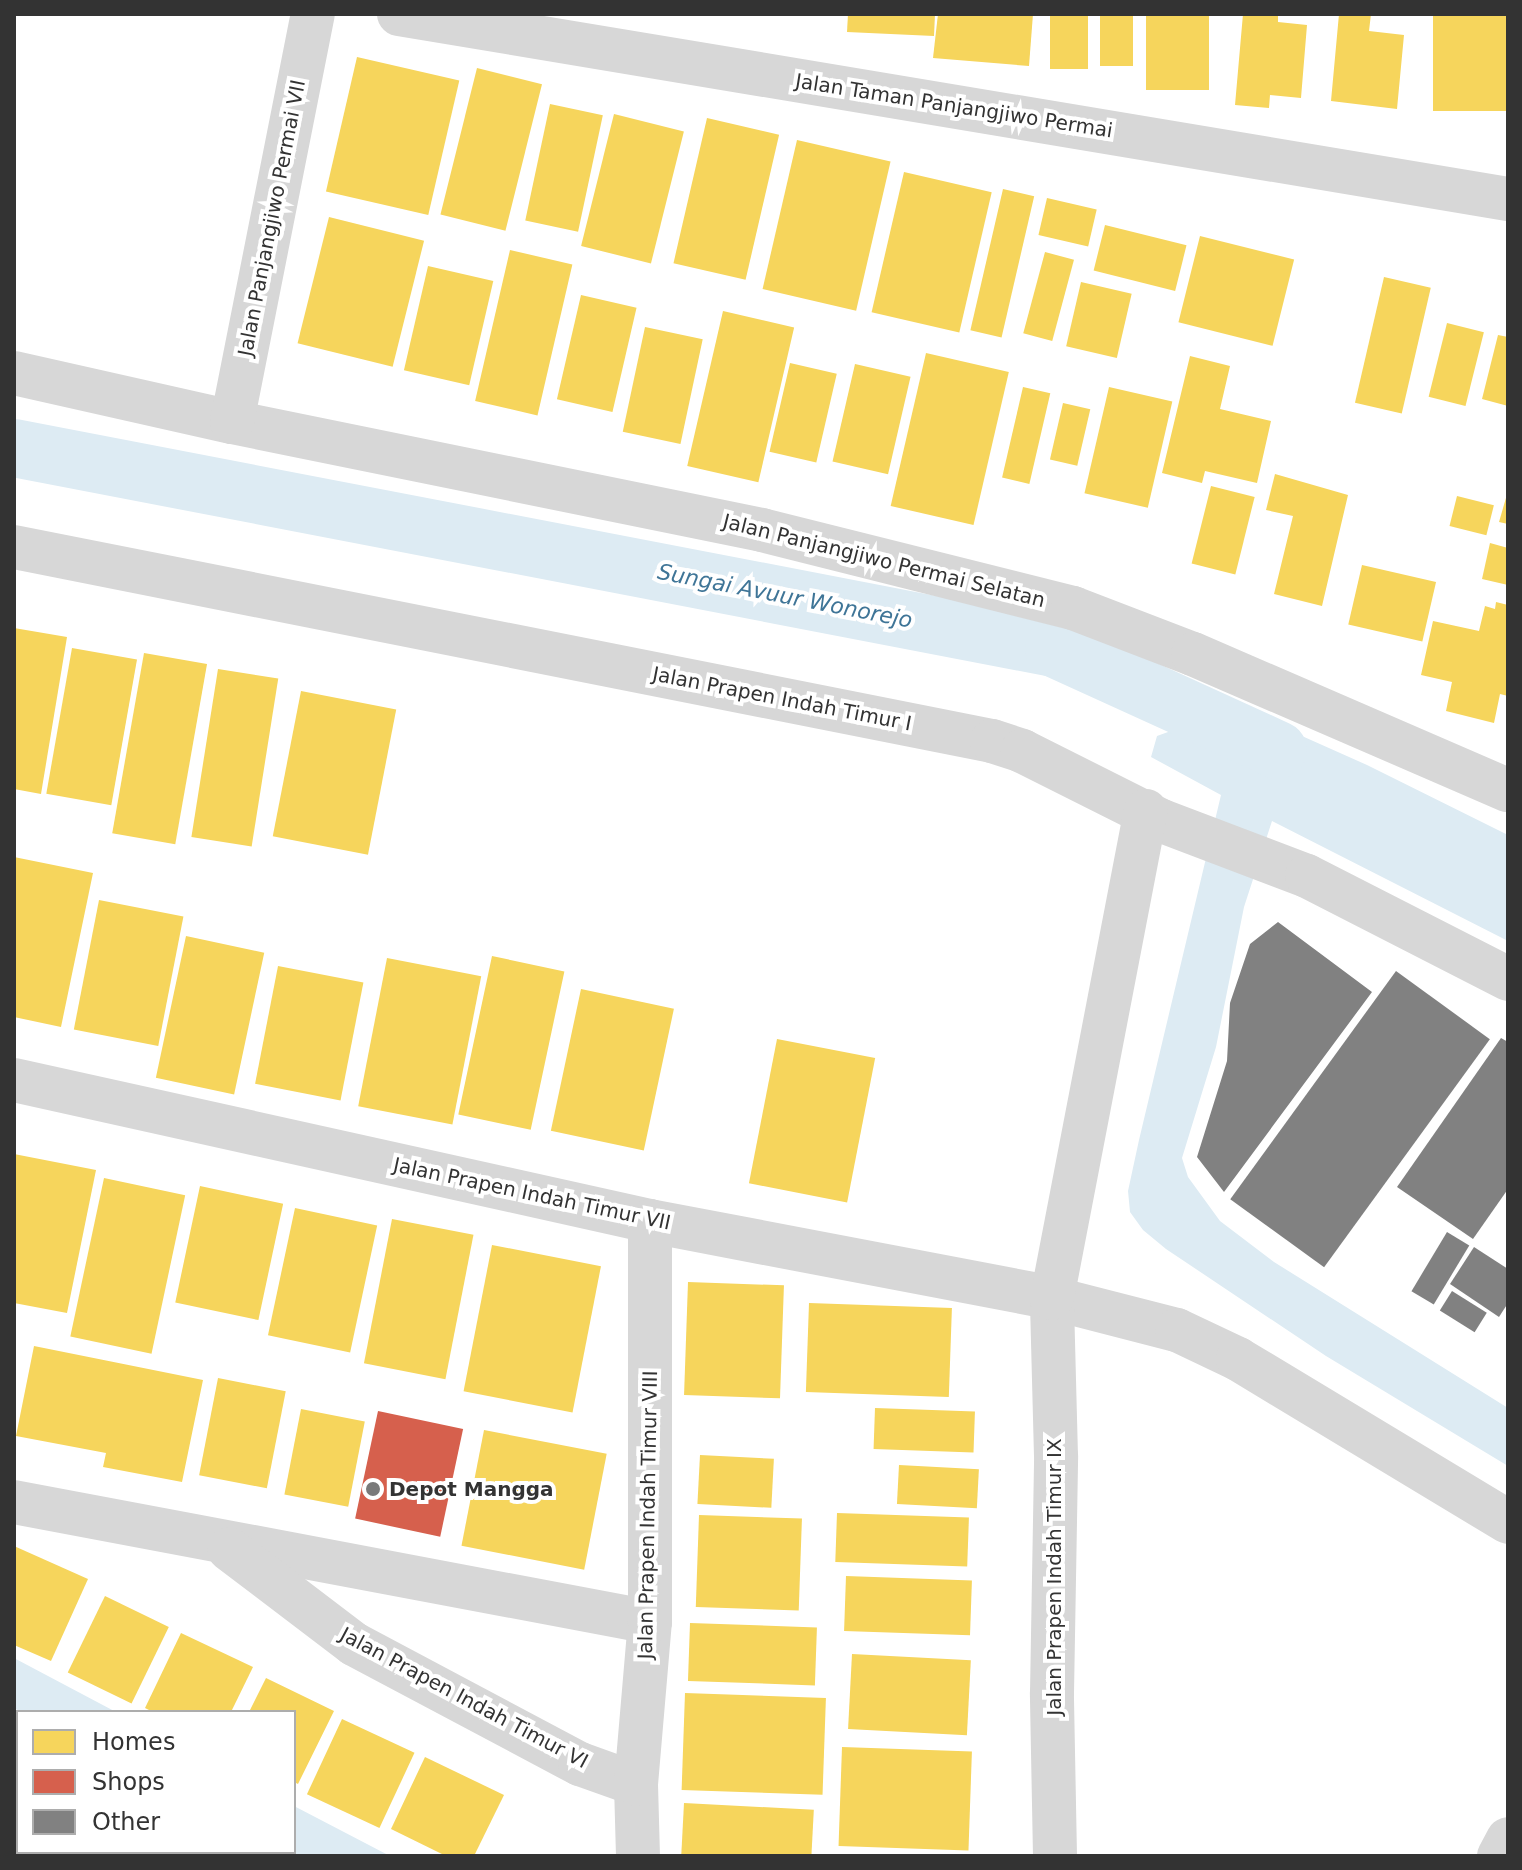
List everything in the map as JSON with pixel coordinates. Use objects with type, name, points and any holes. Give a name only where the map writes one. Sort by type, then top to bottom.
[{"type":"street","name":"Jalan Panjangjiwo Permai VII","points":[[232,422],[313,14]]},
{"type":"street","name":"Jalan Taman Panjangjiwo Permai","points":[[399,14],[1508,199]]},
{"type":"street","name":"Jalan Panjangjiwo Permai Selatan","points":[[14,373],[232,422],[762,530],[1073,608],[1193,654],[1508,790]]},
{"type":"street","name":"Jalan Prapen Indah Timur I","points":[[14,547],[992,741],[1022,751],[1154,816],[1307,876],[1508,979]]},
{"type":"street","name":"Jalan Prapen Indah Timur IX","points":[[1055,1856],[1052,1693],[1056,1456],[1052,1298],[1154,816]]},
{"type":"street","name":"Jalan Prapen Indah Timur VII","points":[[14,1080],[650,1221],[1052,1298]]},
{"type":"street","name":"Jalan Prapen Indah Timur VIII","points":[[638,1856],[636,1784],[650,1622],[650,1221]]},
{"type":"street","points":[[1052,1298],[1177,1330],[1238,1359],[1508,1522]]},
{"type":"street","name":"Jalan Prapen Indah Timur VI","points":[[14,1502],[650,1622]]},
{"type":"street","name":"Jalan Prapen Indah Timur VI","points":[[221,1543],[354,1644],[580,1764],[636,1784]]},
{"type":"street","points":[[1499,1856],[1508,1839]]},
{"type":"shaded area","points":[[1237,707],[1367,765],[1508,835],[1508,941],[1272,821],[1244,907],[1216,1047],[1182,1158],[1188,1177],[1220,1221],[1274,1262],[1508,1408],[1508,1466],[1326,1356],[1166,1249],[1143,1230],[1130,1212],[1128,1191],[1139,1140],[1221,795],[1151,757],[1157,736]]},
{"type":"shaded area","points":[[14,1658],[112,1710],[18,1710],[14,1708]]},
{"type":"shaded area","points":[[296,1807],[390,1856],[294,1854],[296,1854]]},
{"type":"building: Homes","points":[[848,14],[935,14],[934,36],[847,32]]},
{"type":"building: Homes","points":[[938,14],[1033,14],[1029,66],[933,58]]},
{"type":"building: Homes","points":[[1050,14],[1088,14],[1088,69],[1050,69]]},
{"type":"building: Homes","points":[[1100,14],[1133,14],[1133,66],[1100,66]]},
{"type":"building: Homes","points":[[1146,14],[1209,14],[1209,90],[1146,90]]},
{"type":"building: Homes","points":[[1243,14],[1278,14],[1278,22],[1307,25],[1301,98],[1270,95],[1269,108],[1235,105]]},
{"type":"building: Homes","points":[[1339,14],[1371,14],[1369,31],[1404,35],[1397,109],[1331,101]]},
{"type":"building: Homes","points":[[1433,14],[1508,14],[1508,111],[1433,111]]},
{"type":"building: Homes","points":[[357,57],[459,81],[428,215],[326,191]]},
{"type":"building: Homes","points":[[477,68],[542,84],[505,231],[440,215]]},
{"type":"building: Homes","points":[[550,104],[603,115],[578,232],[525,220]]},
{"type":"building: Homes","points":[[614,114],[684,131],[651,263],[581,246]]},
{"type":"building: Homes","points":[[707,118],[779,135],[746,280],[673,263]]},
{"type":"building: Homes","points":[[797,140],[891,162],[856,311],[763,289]]},
{"type":"building: Homes","points":[[904,172],[992,192],[959,333],[872,312]]},
{"type":"building: Homes","points":[[1003,189],[1034,196],[1002,337],[970,330]]},
{"type":"building: Homes","points":[[1047,198],[1097,209],[1088,246],[1038,235]]},
{"type":"building: Homes","points":[[329,217],[424,241],[393,367],[298,343]]},
{"type":"building: Homes","points":[[1105,225],[1187,245],[1175,291],[1094,271]]},
{"type":"building: Homes","points":[[1200,236],[1294,259],[1273,346],[1178,322]]},
{"type":"building: Homes","points":[[510,250],[572,264],[537,415],[475,401]]},
{"type":"building: Homes","points":[[1045,252],[1074,260],[1052,341],[1023,333]]},
{"type":"building: Homes","points":[[428,266],[493,281],[469,385],[404,370]]},
{"type":"building: Homes","points":[[1384,277],[1431,288],[1402,413],[1355,403]]},
{"type":"building: Homes","points":[[1081,282],[1132,294],[1117,358],[1066,346]]},
{"type":"building: Homes","points":[[581,295],[637,308],[612,412],[557,399]]},
{"type":"building: Homes","points":[[723,311],[794,327],[758,482],[687,466]]},
{"type":"building: Homes","points":[[1447,323],[1484,332],[1465,406],[1429,397]]},
{"type":"building: Homes","points":[[645,327],[703,339],[680,444],[623,432]]},
{"type":"building: Homes","points":[[1498,335],[1508,337],[1508,406],[1482,399]]},
{"type":"building: Homes","points":[[926,353],[1009,372],[974,525],[891,506]]},
{"type":"building: Homes","points":[[1190,356],[1230,366],[1220,409],[1271,421],[1257,483],[1205,471],[1202,483],[1162,473]]},
{"type":"building: Homes","points":[[790,363],[837,374],[816,462],[770,452]]},
{"type":"building: Homes","points":[[855,364],[911,377],[888,474],[833,461]]},
{"type":"building: Homes","points":[[1023,387],[1050,393],[1029,484],[1002,478]]},
{"type":"building: Homes","points":[[1109,387],[1172,402],[1148,508],[1084,493]]},
{"type":"building: Homes","points":[[1063,403],[1090,409],[1077,466],[1050,460]]},
{"type":"building: Homes","points":[[1275,474],[1348,495],[1322,606],[1274,594],[1293,516],[1266,510]]},
{"type":"building: Homes","points":[[1211,486],[1255,497],[1235,575],[1192,564]]},
{"type":"building: Homes","points":[[1508,491],[1508,524],[1499,522]]},
{"type":"building: Homes","points":[[1457,496],[1494,505],[1486,535],[1450,526]]},
{"type":"building: Homes","points":[[1490,543],[1508,548],[1508,585],[1482,579]]},
{"type":"building: Homes","points":[[1362,565],[1436,582],[1422,642],[1348,624]]},
{"type":"building: Homes","points":[[1496,602],[1508,605],[1508,696],[1500,694],[1494,723],[1446,711],[1452,682],[1421,675],[1433,621],[1479,631],[1485,606],[1495,609]]},
{"type":"building: Homes","points":[[14,628],[67,637],[41,794],[14,789]]},
{"type":"building: Homes","points":[[72,648],[137,659],[111,805],[46,794]]},
{"type":"building: Homes","points":[[144,653],[207,664],[175,844],[112,833]]},
{"type":"building: Homes","points":[[218,669],[278,679],[252,846],[191,837]]},
{"type":"building: Homes","points":[[301,691],[396,710],[368,855],[273,836]]},
{"type":"building: Homes","points":[[14,857],[93,873],[61,1027],[14,1017]]},
{"type":"building: Homes","points":[[99,900],[183,916],[158,1046],[74,1030]]},
{"type":"building: Homes","points":[[186,936],[264,953],[234,1094],[156,1078]]},
{"type":"building: Homes","points":[[492,956],[564,971],[531,1130],[458,1114]]},
{"type":"building: Homes","points":[[387,958],[481,976],[452,1125],[358,1106]]},
{"type":"building: Homes","points":[[278,966],[363,983],[341,1100],[255,1084]]},
{"type":"building: Homes","points":[[581,989],[674,1009],[644,1151],[551,1131]]},
{"type":"building: Homes","points":[[777,1039],[875,1058],[847,1202],[749,1183]]},
{"type":"building: Homes","points":[[14,1154],[96,1170],[67,1313],[14,1303]]},
{"type":"building: Homes","points":[[104,1178],[185,1195],[152,1354],[70,1336]]},
{"type":"building: Homes","points":[[200,1186],[283,1204],[258,1320],[175,1302]]},
{"type":"building: Homes","points":[[295,1208],[377,1225],[350,1353],[268,1335]]},
{"type":"building: Homes","points":[[392,1219],[473,1235],[445,1379],[364,1363]]},
{"type":"building: Homes","points":[[492,1245],[601,1266],[573,1412],[464,1391]]},
{"type":"building: Homes","points":[[688,1282],[784,1285],[780,1398],[684,1395]]},
{"type":"building: Homes","points":[[809,1303],[952,1308],[949,1397],[806,1392]]},
{"type":"building: Homes","points":[[34,1346],[203,1380],[182,1482],[103,1467],[106,1453],[16,1436]]},
{"type":"building: Homes","points":[[218,1378],[286,1391],[267,1488],[199,1475]]},
{"type":"building: Homes","points":[[875,1408],[975,1411],[974,1452],[874,1449]]},
{"type":"building: Homes","points":[[301,1409],[365,1421],[348,1507],[284,1494]]},
{"type":"building: Homes","points":[[484,1430],[607,1454],[584,1570],[461,1546]]},
{"type":"building: Homes","points":[[700,1455],[774,1459],[771,1508],[697,1504]]},
{"type":"building: Homes","points":[[899,1465],[979,1469],[977,1508],[897,1504]]},
{"type":"building: Homes","points":[[837,1513],[969,1518],[967,1567],[835,1562]]},
{"type":"building: Homes","points":[[699,1515],[802,1519],[799,1611],[696,1607]]},
{"type":"building: Homes","points":[[14,1546],[88,1579],[51,1661],[14,1645]]},
{"type":"building: Homes","points":[[846,1576],[972,1580],[970,1635],[844,1631]]},
{"type":"building: Homes","points":[[105,1596],[169,1627],[132,1704],[68,1672]]},
{"type":"building: Homes","points":[[690,1623],[817,1627],[815,1685],[688,1681]]},
{"type":"building: Homes","points":[[181,1633],[253,1667],[232,1710],[145,1708]]},
{"type":"building: Homes","points":[[852,1654],[971,1660],[967,1735],[848,1729]]},
{"type":"building: Homes","points":[[266,1678],[334,1711],[298,1784],[296,1710],[250,1710]]},
{"type":"building: Homes","points":[[685,1693],[826,1698],[823,1795],[682,1790]]},
{"type":"building: Homes","points":[[342,1719],[415,1753],[379,1828],[307,1794]]},
{"type":"building: Homes","points":[[842,1747],[972,1752],[968,1850],[839,1846]]},
{"type":"building: Homes","points":[[425,1757],[504,1795],[474,1856],[446,1856],[391,1829]]},
{"type":"building: Homes","points":[[684,1803],[814,1810],[811,1856],[681,1855]]},
{"type":"building: Shops","points":[[378,1411],[463,1429],[440,1537],[355,1519]]},
{"type":"building: Other","points":[[1278,922],[1372,992],[1224,1192],[1197,1157],[1227,1061],[1230,1003],[1250,944]]},
{"type":"building: Other","points":[[1396,971],[1490,1039],[1324,1267],[1230,1199]]},
{"type":"building: Other","points":[[1501,1038],[1508,1042],[1508,1189],[1473,1239],[1397,1187]]},
{"type":"building: Other","points":[[1447,1232],[1469,1245],[1434,1305],[1411,1291]]},
{"type":"building: Other","points":[[1474,1247],[1508,1269],[1508,1303],[1499,1317],[1450,1284]]},
{"type":"building: Other","points":[[1452,1291],[1487,1313],[1475,1332],[1440,1311]]},
{"type":"building: Other","points":[[14,1721],[16,1762],[14,1760]]},
{"type":"building: Other","points":[[16,1824],[16,1854],[31,1856],[14,1856]]},
{"type":"building: Other","points":[[44,1854],[84,1854],[82,1856],[43,1856]]},
{"type":"building: Other","points":[[140,1854],[143,1856],[104,1856]]},
{"type":"waterway","name":"Sungai Avuur Wonorejo","points":[[14,448],[1054,648],[1278,750]]},
{"type":"place","name":"Depot Mangga","points":[[373,1489]]}]
